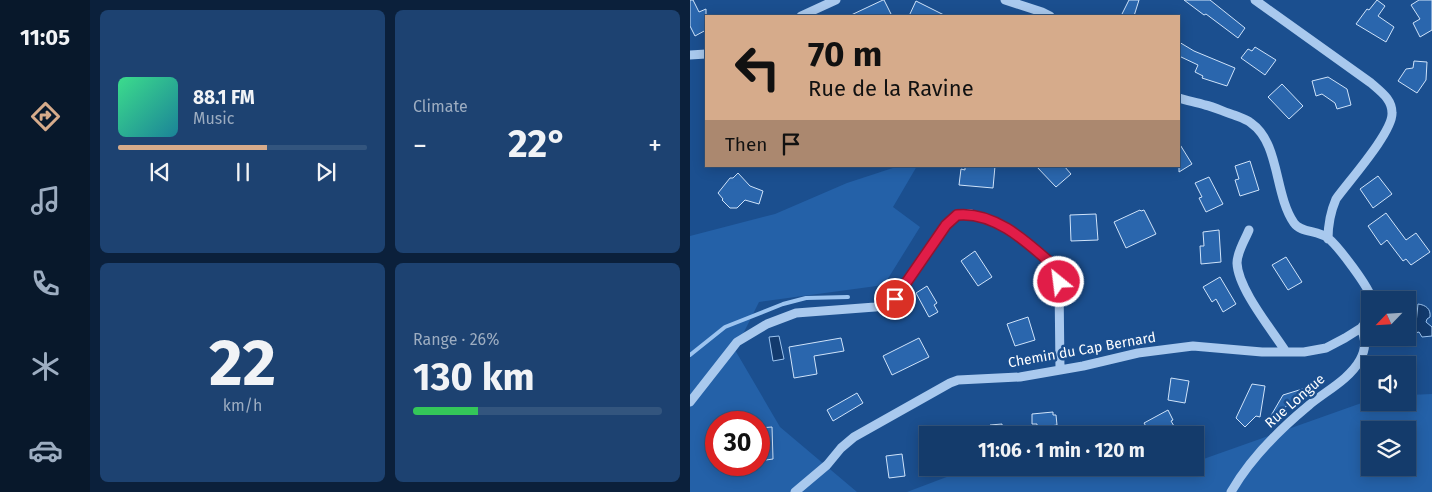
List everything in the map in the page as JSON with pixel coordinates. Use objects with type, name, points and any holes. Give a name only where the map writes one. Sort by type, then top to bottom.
[{"type":"street","points":[[803,15],[836,0]]},
{"type":"street","points":[[1005,0],[1048,15]]},
{"type":"street","points":[[1255,0],[1371,83],[1386,96],[1390,104],[1392,113],[1388,130],[1336,199],[1330,211],[1328,239]]},
{"type":"street","points":[[690,55],[705,54]]},
{"type":"street","points":[[1180,98],[1206,105],[1250,122],[1256,127],[1268,143],[1281,193],[1295,225],[1304,230],[1316,232],[1328,239],[1368,291]]},
{"type":"street","points":[[690,402],[738,342],[767,324],[796,313],[875,307],[890,304],[946,225],[957,215],[964,214],[971,214],[999,224],[1016,234],[1057,271],[1059,282],[1060,370]]},
{"type":"street","points":[[1249,230],[1238,256],[1237,264],[1243,286],[1286,352]]},
{"type":"street","name":"Chemin du Cap Bernard","points":[[795,492],[827,465],[841,448],[854,437],[958,380],[1020,377],[1138,354],[1193,346],[1262,352],[1304,352],[1326,348],[1361,328]]},
{"type":"street","name":"Rue Longue","points":[[1231,492],[1251,463],[1278,433],[1352,371],[1359,362],[1365,346]]},
{"type":"shaded area","points":[[896,167],[916,167],[893,207],[920,227],[884,285],[759,302],[735,350],[780,427],[857,492],[690,492],[690,236],[775,214],[847,183]]},
{"type":"shaded area","points":[[1418,304],[1426,306],[1430,312],[1430,317],[1426,322],[1432,327],[1432,336],[1422,337],[1419,332],[1416,333]]},
{"type":"shaded area","points":[[779,336],[784,359],[773,361],[769,337]]},
{"type":"shaded area","points":[[1432,394],[1432,492],[907,492],[949,476],[1204,476],[1204,459],[1361,403],[1361,411],[1416,411],[1416,395]]},
{"type":"building","points":[[690,0],[693,0],[699,12],[706,9],[705,31],[695,36],[690,26]]},
{"type":"building","points":[[883,0],[892,15],[851,15]]},
{"type":"building","points":[[1129,0],[1139,0],[1134,15],[1122,15]]},
{"type":"building","points":[[1184,0],[1210,0],[1245,28],[1238,38]]},
{"type":"building","points":[[1377,0],[1385,6],[1378,16],[1394,27],[1386,42],[1356,24],[1367,9],[1369,10]]},
{"type":"building","points":[[1419,0],[1432,0],[1432,30],[1420,37],[1413,23],[1420,19],[1411,5]]},
{"type":"building","points":[[916,1],[944,15],[909,15]]},
{"type":"building","points":[[1180,43],[1194,51],[1235,68],[1227,86],[1202,78],[1203,76],[1195,72],[1198,65],[1180,56]]},
{"type":"building","points":[[1255,47],[1276,60],[1265,75],[1241,58],[1248,49],[1252,51]]},
{"type":"building","points":[[1414,61],[1427,62],[1426,80],[1417,93],[1398,81],[1406,69],[1413,68]]},
{"type":"building","points":[[1328,77],[1347,89],[1351,105],[1337,109],[1335,103],[1322,94],[1316,96],[1312,81]]},
{"type":"building","points":[[1282,84],[1303,106],[1289,119],[1268,97]]},
{"type":"building","points":[[1180,145],[1192,164],[1179,172],[1180,167]]},
{"type":"building","points":[[1250,161],[1259,190],[1240,196],[1235,180],[1239,179],[1235,166]]},
{"type":"building","points":[[965,167],[995,167],[993,188],[959,185],[961,169],[965,170]]},
{"type":"building","points":[[1037,167],[1065,167],[1071,174],[1056,187]]},
{"type":"building","points":[[738,173],[750,186],[763,191],[759,204],[745,200],[737,208],[730,208],[722,200],[718,193],[730,178],[733,178]]},
{"type":"building","points":[[1378,176],[1392,194],[1373,208],[1360,189]]},
{"type":"building","points":[[1209,177],[1223,204],[1206,212],[1199,198],[1202,197],[1195,183]]},
{"type":"building","points":[[1144,210],[1156,234],[1126,248],[1114,222]]},
{"type":"building","points":[[1386,213],[1406,240],[1416,233],[1430,252],[1411,265],[1406,259],[1403,261],[1387,240],[1381,245],[1368,226]]},
{"type":"building","points":[[1096,214],[1098,240],[1071,241],[1070,215]]},
{"type":"building","points":[[1219,230],[1221,262],[1201,264],[1200,246],[1204,246],[1203,232]]},
{"type":"building","points":[[975,251],[992,277],[978,286],[961,261]]},
{"type":"building","points":[[1286,257],[1302,282],[1288,290],[1272,265]]},
{"type":"building","points":[[1220,277],[1236,304],[1223,312],[1216,299],[1212,302],[1203,287]]},
{"type":"building","points":[[927,286],[937,303],[934,305],[938,312],[929,317],[916,293]]},
{"type":"building","points":[[1028,317],[1035,340],[1015,346],[1007,324]]},
{"type":"building","points":[[841,338],[844,351],[814,356],[817,374],[794,378],[789,347]]},
{"type":"building","points":[[919,338],[929,357],[892,375],[883,356]]},
{"type":"building","points":[[1171,378],[1189,381],[1185,403],[1168,400]]},
{"type":"building","points":[[1252,384],[1265,386],[1260,417],[1256,416],[1245,427],[1236,418]]},
{"type":"building","points":[[1309,387],[1270,420],[1269,419],[1283,395]]},
{"type":"building","points":[[857,393],[863,403],[833,421],[827,410]]},
{"type":"building","points":[[1168,410],[1174,426],[1146,426],[1144,423]]},
{"type":"building","points":[[1053,412],[1053,415],[1056,415],[1057,425],[1037,426],[1037,424],[1032,424],[1032,414]]},
{"type":"building","points":[[1002,424],[1002,426],[990,426]]},
{"type":"building","points":[[770,427],[772,427],[773,459],[770,459]]},
{"type":"building","points":[[902,454],[905,476],[889,478],[886,456]]},
{"type":"waterway","points":[[690,355],[725,327],[783,304],[806,298],[848,297]]},
{"type":"route","points":[[895,299],[946,225],[957,215],[964,214],[971,214],[999,224],[1016,234],[1054,266],[1059,276],[1059,282]]}]
